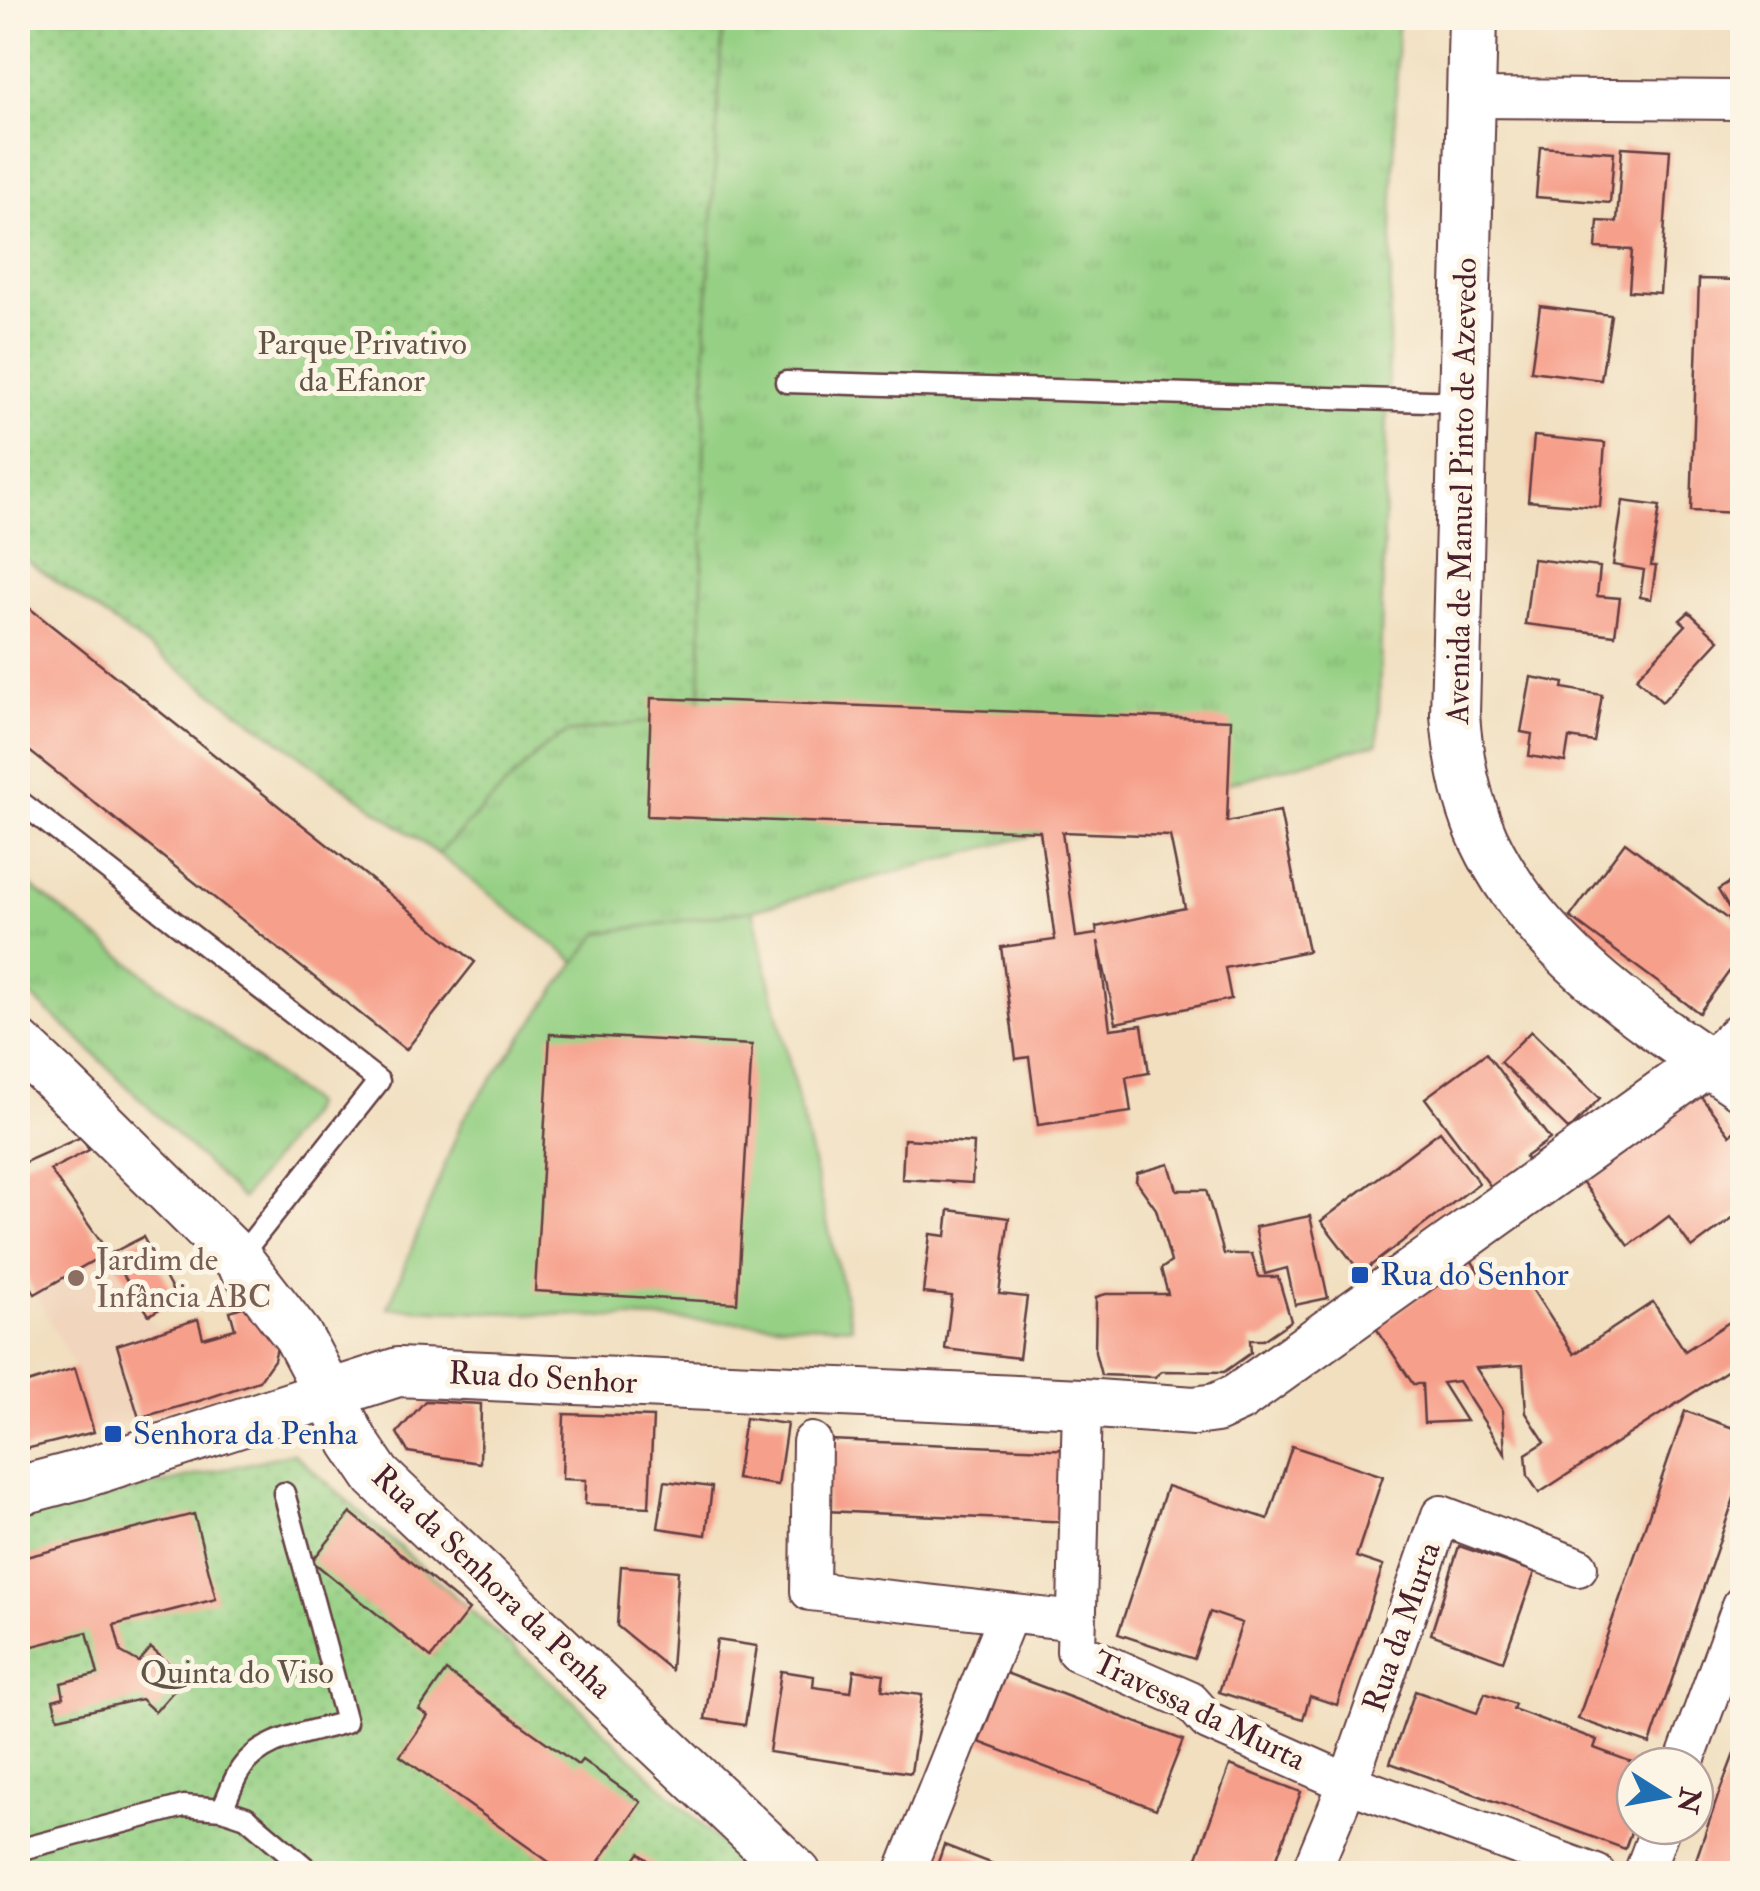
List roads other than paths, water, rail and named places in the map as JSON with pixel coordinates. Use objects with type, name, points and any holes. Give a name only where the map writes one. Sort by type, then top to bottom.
[{"type":"street","name":"Avenida de Manuel Pinto de Azevedo","points":[[1473,18],[1454,714],[1458,754],[1484,840],[1511,885],[1561,948],[1585,972],[1725,1074]]},
{"type":"street","points":[[1472,98],[1742,100]]},
{"type":"street","name":"Rua do Senhor","points":[[18,1491],[100,1469],[398,1372],[1194,1412],[1216,1408],[1238,1398],[1725,1074],[1742,1029]]},
{"type":"street","name":"Rua da Senhora da Penha","points":[[18,1044],[238,1259],[298,1336],[354,1442],[378,1476],[796,1874]]},
{"type":"street","name":"Travessa da Murta","points":[[1082,1404],[1076,1650],[1190,1702],[1208,1721],[1348,1783]]},
{"type":"street","name":"Travessa da Murta","points":[[812,1442],[810,1591],[1076,1622]]},
{"type":"street","name":"Rua da Murta","points":[[1310,1874],[1348,1783],[1441,1516],[1578,1567]]},
{"type":"street","points":[[1690,1746],[1742,1606]]},
{"type":"street","points":[[904,1874],[1008,1615]]},
{"type":"street","points":[[1348,1783],[1596,1874]]},
{"type":"street","points":[[1643,1874],[1654,1846]]},
{"type":"lane","points":[[786,382],[1463,402]]},
{"type":"lane","points":[[18,800],[378,1081],[238,1259]]},
{"type":"lane","points":[[222,1809],[251,1757],[271,1744],[346,1722],[284,1492]]},
{"type":"lane","points":[[18,1850],[184,1806],[222,1809],[246,1817],[314,1874]]},
{"type":"place","name":"Rua do Senhor","points":[[1360,1275]]},
{"type":"place","name":"Jardim de Infância ABC","points":[[76,1278]]},
{"type":"place","name":"Senhora da Penha","points":[[113,1434]]},
{"type":"park label","name":"Parque Privativo da Efanor","points":[[362,362]]},
{"type":"park label","name":"Quinta do Viso","points":[[237,1673]]}]
